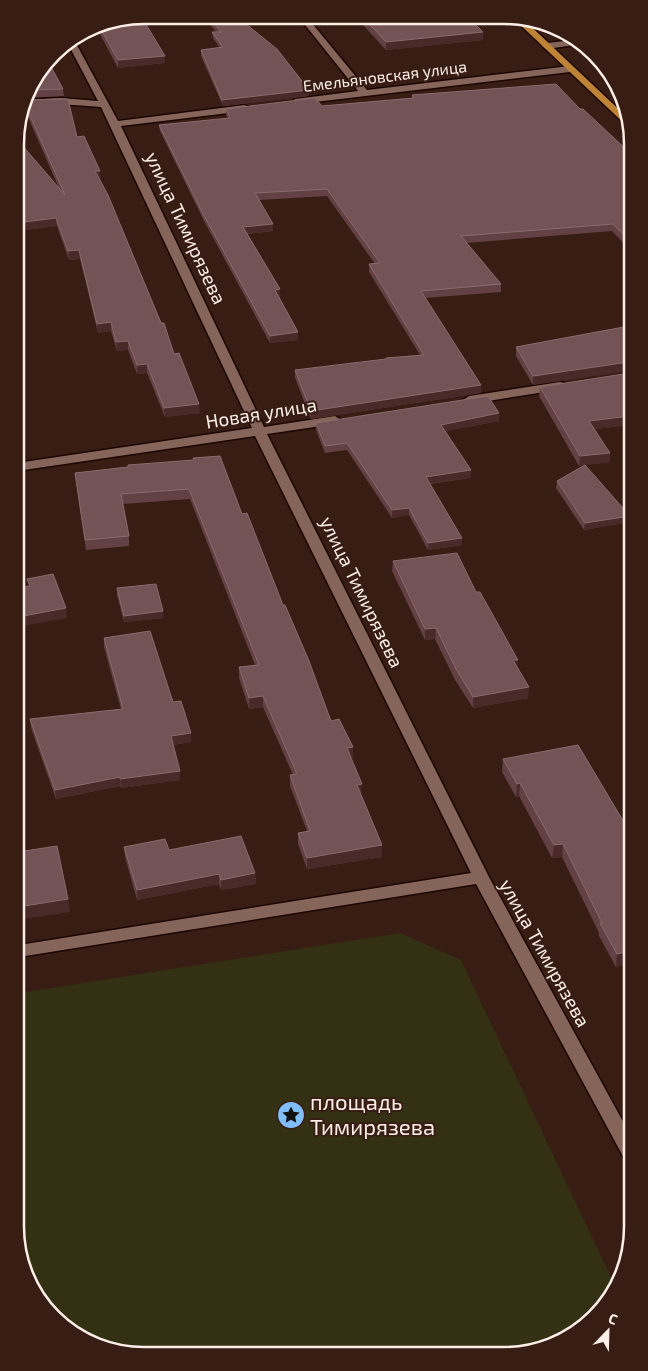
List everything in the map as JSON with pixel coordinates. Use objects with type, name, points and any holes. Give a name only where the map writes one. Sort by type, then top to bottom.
[{"type":"main road","points":[[525,26],[621,117]]},
{"type":"street","points":[[308,24],[364,93]]},
{"type":"street","points":[[546,46],[569,43]]},
{"type":"street","name":"улица Тимирязева","points":[[74,47],[115,124],[260,432],[480,877],[624,1140]]},
{"type":"street","name":"Емельяновская улица","points":[[287,103],[570,69]]},
{"type":"street","points":[[31,103],[60,101],[105,104]]},
{"type":"street","points":[[115,124],[258,106]]},
{"type":"street","points":[[454,402],[571,385]]},
{"type":"street","name":"Новая улица","points":[[24,466],[347,419]]},
{"type":"street","points":[[24,950],[480,877]]},
{"type":"shaded area","name":"площадь Тимирязева","points":[[400,933],[461,960],[612,1279],[594,1306],[583,1306],[583,1317],[577,1322],[550,1338],[520,1346],[136,1347],[105,1341],[91,1335],[77,1327],[54,1306],[40,1287],[33,1273],[25,1243],[24,992]]},
{"type":"building","points":[[136,24],[146,24],[165,56],[118,60],[102,31]]},
{"type":"building","points":[[215,24],[246,24],[277,49],[309,90],[222,100],[201,50],[223,47],[212,32],[221,32]]},
{"type":"building","points":[[369,24],[475,24],[483,32],[386,42]]},
{"type":"building","points":[[52,68],[63,89],[37,90]]},
{"type":"building","points":[[556,84],[580,109],[583,109],[624,147],[624,236],[613,224],[461,236],[501,284],[421,291],[481,385],[311,411],[295,370],[424,355],[369,264],[380,263],[327,189],[255,193],[273,224],[243,227],[280,289],[275,290],[298,332],[270,336],[202,212],[159,125],[230,118],[226,109],[315,98],[322,106],[414,98],[412,95]]},
{"type":"building","points":[[68,99],[77,137],[84,136],[100,171],[95,171],[108,195],[161,323],[164,323],[174,354],[179,353],[199,404],[164,408],[147,364],[137,365],[128,341],[116,342],[111,322],[97,324],[79,250],[68,251],[56,218],[24,222],[24,147],[65,195],[28,112],[32,100]]},
{"type":"building","points":[[624,327],[624,363],[533,376],[516,347]]},
{"type":"building","points":[[624,374],[624,417],[589,421],[610,453],[580,456],[540,387]]},
{"type":"building","points":[[488,396],[499,413],[441,425],[471,470],[426,477],[462,538],[428,543],[409,508],[392,510],[347,443],[325,446],[316,423]]},
{"type":"building","points":[[220,456],[242,514],[247,513],[283,605],[285,605],[309,661],[331,721],[339,719],[353,747],[347,748],[362,784],[357,785],[382,845],[307,858],[298,833],[310,831],[290,775],[297,774],[263,696],[249,698],[239,667],[259,665],[189,489],[121,494],[129,536],[85,540],[75,473],[128,467],[128,465]]},
{"type":"building","points":[[585,465],[624,509],[624,517],[585,523],[557,481]]},
{"type":"building","points":[[457,553],[476,592],[480,592],[518,660],[513,660],[529,687],[473,697],[456,669],[436,628],[425,629],[393,561]]},
{"type":"building","points":[[53,574],[66,608],[24,616],[24,586],[30,586],[27,579]]},
{"type":"building","points":[[156,584],[163,611],[124,616],[117,588]]},
{"type":"building","points":[[150,631],[173,702],[181,701],[191,733],[171,736],[180,771],[120,779],[120,777],[55,790],[30,719],[123,709],[104,638]]},
{"type":"building","points":[[578,745],[624,822],[624,953],[617,954],[600,923],[602,923],[563,844],[554,845],[520,783],[517,784],[503,759]]},
{"type":"building","points":[[241,836],[255,873],[221,880],[219,874],[137,890],[124,847],[165,839],[169,850]]},
{"type":"building","points":[[57,846],[68,899],[24,906],[24,851]]},
{"type":"place","name":"площадь Тимирязева","points":[[291,1115]]}]
